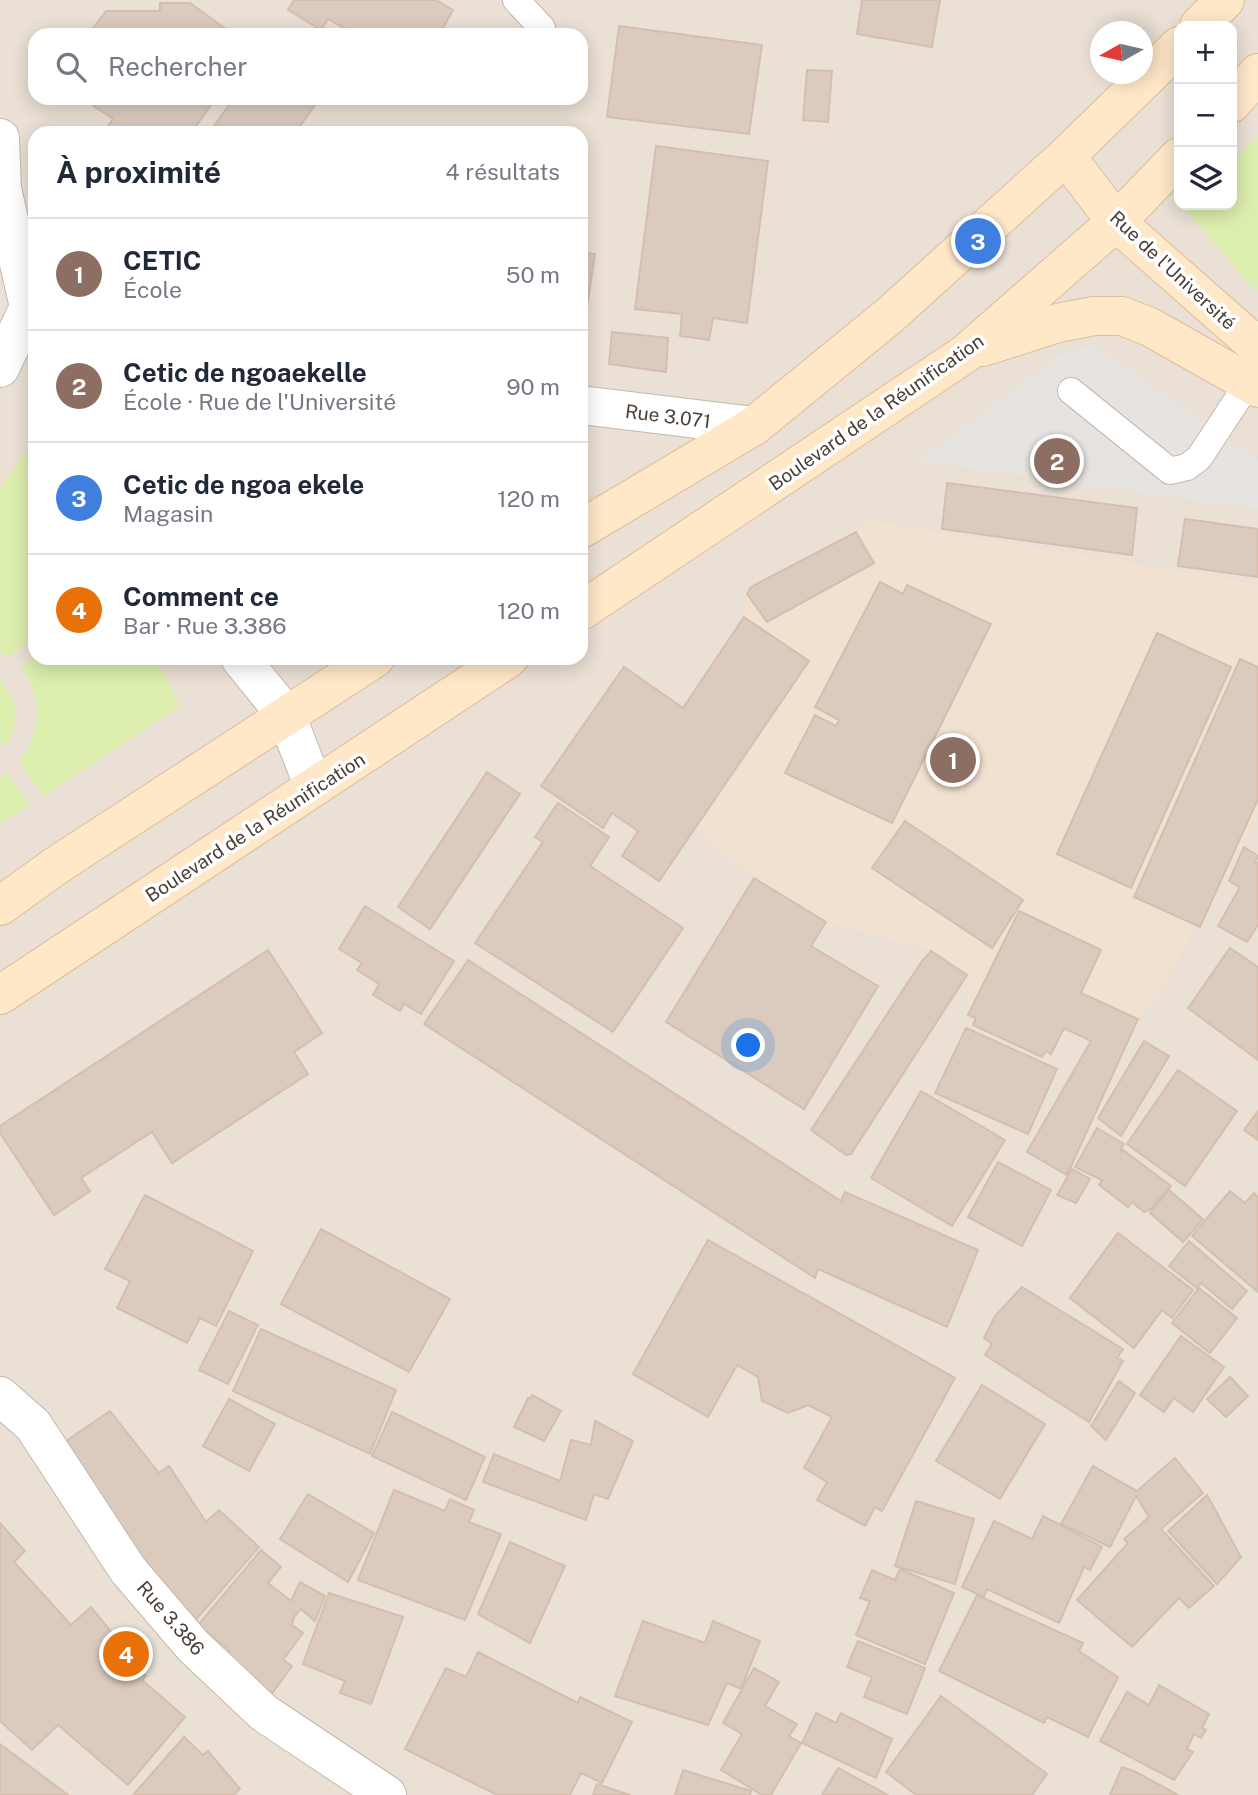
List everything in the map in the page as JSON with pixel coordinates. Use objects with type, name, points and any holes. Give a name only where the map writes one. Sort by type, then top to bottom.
[{"type":"main road","points":[[1204,21],[1225,0]]},
{"type":"main road","points":[[588,525],[754,426],[890,315],[1066,156],[1174,51]]},
{"type":"main road","points":[[1237,97],[1258,73]]},
{"type":"main road","name":"Rue de l'Université","points":[[1066,156],[1116,222],[1255,372]]},
{"type":"main road","name":"Boulevard de la Réunification","points":[[588,606],[965,354],[1116,222],[1174,162]]},
{"type":"main road","points":[[965,354],[1006,338],[1058,323],[1094,316],[1122,316],[1255,372]]},
{"type":"main road","points":[[0,906],[58,865],[365,665]]},
{"type":"main road","name":"Boulevard de la Réunification","points":[[0,995],[498,665]]},
{"type":"street","points":[[0,138],[2,189],[25,310],[0,368]]},
{"type":"street","name":"Rue 3.071","points":[[588,406],[754,426]]},
{"type":"street","points":[[246,665],[286,715],[314,787]]},
{"type":"street","name":"Rue 3.386","points":[[0,1396],[33,1425],[128,1570],[193,1646],[264,1713],[387,1795]]},
{"type":"lane","points":[[516,0],[542,28]]},
{"type":"lane","points":[[1070,391],[1170,471],[1187,467],[1199,458],[1255,372]]},
{"type":"shaded area","points":[[0,0],[1258,0],[1258,1795],[0,1795]]},
{"type":"shaded area","points":[[1094,345],[1258,461],[1258,509],[919,461],[1060,355]]},
{"type":"shaded area","points":[[870,521],[1258,584],[1258,812],[1201,928],[1195,927],[1162,988],[1138,1019],[1081,993],[1101,950],[968,1015],[967,975],[931,951],[826,922],[754,878],[695,829],[676,855],[612,813],[744,618],[747,594],[751,587],[856,532]]},
{"type":"green space","points":[[1258,135],[1258,291],[1186,210],[1237,210],[1237,158]]},
{"type":"green space","points":[[28,449],[28,640],[9,658],[0,651],[0,488]]},
{"type":"green space","points":[[28,662],[28,665],[160,665],[180,706],[44,796],[19,761],[32,739],[37,715],[33,691],[21,668]]},
{"type":"green space","points":[[0,680],[14,704],[15,712],[13,729],[6,746],[0,740]]},
{"type":"green space","points":[[7,772],[30,805],[0,824],[0,777]]},
{"type":"building","points":[[294,0],[436,0],[453,10],[443,28],[344,28],[328,19],[322,28],[318,28],[288,10]]},
{"type":"building","points":[[862,0],[940,0],[932,47],[857,34]]},
{"type":"building","points":[[160,3],[190,3],[224,28],[93,28],[106,11],[160,11]]},
{"type":"building","points":[[619,26],[762,45],[749,134],[607,117]]},
{"type":"building","points":[[807,70],[832,71],[828,122],[803,120]]},
{"type":"building","points":[[92,105],[211,105],[196,126],[108,126],[113,119]]},
{"type":"building","points":[[229,105],[315,105],[300,126],[214,126]]},
{"type":"building","points":[[656,146],[768,161],[747,323],[713,318],[709,340],[680,336],[682,314],[635,309]]},
{"type":"building","points":[[588,253],[595,254],[588,301]]},
{"type":"building","points":[[612,332],[668,338],[666,372],[609,364]]},
{"type":"building","points":[[947,483],[1137,508],[1132,555],[942,529]]},
{"type":"building","points":[[1185,519],[1258,529],[1258,577],[1178,566]]},
{"type":"building","points":[[856,532],[874,563],[767,622],[747,594],[751,587]]},
{"type":"building","points":[[880,582],[903,594],[907,585],[991,624],[892,823],[785,773],[815,715],[836,726],[839,720],[815,707]]},
{"type":"building","points":[[744,617],[809,661],[659,881],[622,856],[638,831],[612,813],[603,828],[541,786],[624,667],[683,708]]},
{"type":"building","points":[[1157,633],[1231,667],[1131,888],[1057,854]]},
{"type":"building","points":[[1240,659],[1258,667],[1258,799],[1200,927],[1134,897]]},
{"type":"building","points":[[487,772],[520,794],[430,929],[398,907]]},
{"type":"building","points":[[558,803],[609,837],[590,866],[683,928],[613,1032],[475,943],[543,842],[535,837]]},
{"type":"building","points":[[905,821],[1023,900],[992,948],[872,868]]},
{"type":"building","points":[[1244,847],[1258,856],[1255,862],[1258,863],[1258,925],[1247,942],[1218,926],[1240,887],[1229,881]]},
{"type":"building","points":[[754,878],[826,922],[811,946],[878,986],[804,1109],[666,1022]]},
{"type":"building","points":[[365,906],[454,961],[421,1014],[404,1004],[400,1011],[373,995],[379,984],[357,970],[362,963],[339,949]]},
{"type":"building","points":[[1019,911],[1101,950],[1081,993],[1138,1019],[1067,1175],[1027,1152],[1091,1041],[1064,1028],[1051,1054],[1046,1051],[1042,1057],[973,1025],[976,1018],[968,1015]]},
{"type":"building","points":[[1230,948],[1258,967],[1258,1060],[1188,1008]]},
{"type":"building","points":[[268,950],[322,1033],[294,1052],[308,1074],[172,1163],[152,1132],[81,1178],[90,1191],[54,1215],[0,1133],[0,1126]]},
{"type":"building","points":[[931,951],[967,975],[851,1154],[846,1155],[811,1130]]},
{"type":"building","points":[[468,960],[841,1201],[845,1192],[978,1250],[947,1327],[818,1269],[815,1278],[424,1024]]},
{"type":"building","points":[[966,1028],[1057,1069],[1028,1134],[935,1093]]},
{"type":"building","points":[[1144,1041],[1169,1056],[1121,1136],[1098,1118]]},
{"type":"building","points":[[1178,1070],[1237,1111],[1185,1186],[1127,1144]]},
{"type":"building","points":[[921,1091],[1005,1140],[952,1226],[871,1178]]},
{"type":"building","points":[[1258,1111],[1258,1140],[1244,1130]]},
{"type":"building","points":[[1097,1128],[1124,1144],[1119,1153],[1123,1150],[1171,1186],[1151,1209],[1144,1212],[1132,1202],[1128,1207],[1099,1185],[1102,1180],[1075,1167]]},
{"type":"building","points":[[998,1162],[1051,1190],[1022,1246],[968,1217]]},
{"type":"building","points":[[1072,1169],[1090,1179],[1076,1203],[1057,1195]]},
{"type":"building","points":[[1169,1190],[1203,1219],[1183,1242],[1150,1213]]},
{"type":"building","points":[[1230,1191],[1245,1203],[1254,1193],[1258,1197],[1258,1292],[1192,1236]]},
{"type":"building","points":[[145,1195],[253,1251],[216,1326],[200,1318],[187,1343],[117,1308],[130,1281],[105,1269]]},
{"type":"building","points":[[321,1229],[450,1299],[409,1372],[281,1304]]},
{"type":"building","points":[[1118,1233],[1193,1290],[1172,1318],[1162,1310],[1134,1348],[1070,1298]]},
{"type":"building","points":[[708,1240],[955,1378],[882,1511],[875,1507],[865,1526],[817,1500],[827,1482],[804,1468],[832,1417],[808,1405],[788,1413],[762,1401],[758,1377],[737,1365],[708,1417],[633,1374]]},
{"type":"building","points":[[1189,1241],[1247,1291],[1232,1309],[1201,1283],[1197,1288],[1169,1266]]},
{"type":"building","points":[[1022,1287],[1123,1349],[1117,1358],[1123,1361],[1089,1422],[985,1355],[992,1344],[984,1338],[995,1316]]},
{"type":"building","points":[[1199,1288],[1237,1318],[1210,1353],[1172,1323]]},
{"type":"building","points":[[229,1311],[258,1325],[228,1384],[199,1370]]},
{"type":"building","points":[[261,1329],[396,1390],[370,1454],[233,1391]]},
{"type":"building","points":[[1181,1336],[1224,1367],[1193,1412],[1174,1398],[1164,1412],[1140,1395]]},
{"type":"building","points":[[1230,1377],[1248,1396],[1226,1417],[1207,1399]]},
{"type":"building","points":[[1119,1381],[1135,1393],[1106,1440],[1091,1426]]},
{"type":"building","points":[[982,1385],[1045,1424],[1000,1499],[936,1461]]},
{"type":"building","points":[[532,1395],[561,1411],[544,1441],[514,1427]]},
{"type":"building","points":[[229,1399],[275,1424],[249,1471],[203,1446]]},
{"type":"building","points":[[110,1411],[159,1473],[169,1466],[206,1522],[219,1510],[259,1547],[194,1622],[146,1565],[66,1441]]},
{"type":"building","points":[[392,1412],[485,1457],[466,1500],[372,1456]]},
{"type":"building","points":[[595,1421],[633,1441],[608,1499],[594,1494],[586,1520],[483,1482],[494,1454],[560,1481],[571,1440],[591,1445]]},
{"type":"building","points":[[1175,1458],[1203,1493],[1161,1529],[1214,1586],[1189,1608],[1179,1598],[1132,1647],[1077,1600],[1128,1543],[1124,1539],[1149,1517],[1136,1496],[1110,1547],[1061,1524],[1093,1466],[1137,1491]]},
{"type":"building","points":[[394,1490],[445,1511],[450,1499],[474,1510],[469,1522],[501,1534],[465,1620],[358,1580]]},
{"type":"building","points":[[308,1494],[374,1533],[348,1582],[280,1539]]},
{"type":"building","points":[[1207,1495],[1241,1557],[1217,1584],[1168,1531]]},
{"type":"building","points":[[916,1501],[974,1519],[955,1584],[895,1566]]},
{"type":"building","points":[[1043,1516],[1102,1547],[1090,1570],[1084,1567],[1059,1623],[987,1589],[984,1597],[962,1587],[994,1521],[1032,1539]]},
{"type":"building","points":[[0,1523],[25,1551],[14,1562],[71,1625],[91,1607],[130,1655],[126,1658],[146,1676],[142,1680],[185,1717],[128,1785],[58,1725],[32,1750],[0,1721]]},
{"type":"building","points":[[510,1542],[565,1566],[530,1643],[478,1614]]},
{"type":"building","points":[[261,1550],[281,1567],[268,1583],[291,1601],[300,1582],[325,1596],[315,1621],[301,1609],[294,1617],[292,1625],[303,1633],[283,1660],[292,1666],[266,1702],[224,1655],[229,1650],[198,1625]]},
{"type":"building","points":[[900,1569],[954,1593],[925,1664],[856,1635],[870,1601],[860,1598],[872,1570],[895,1580]]},
{"type":"building","points":[[329,1593],[403,1617],[371,1704],[340,1693],[345,1681],[303,1664]]},
{"type":"building","points":[[977,1595],[1083,1643],[1079,1651],[1118,1677],[1088,1737],[1047,1717],[1044,1723],[939,1671]]},
{"type":"building","points":[[643,1621],[705,1643],[713,1621],[760,1641],[741,1689],[727,1683],[708,1725],[615,1696]]},
{"type":"building","points":[[858,1641],[925,1668],[907,1714],[864,1697],[872,1677],[847,1667]]},
{"type":"building","points":[[478,1652],[578,1703],[580,1697],[632,1722],[602,1783],[581,1773],[570,1795],[497,1795],[405,1749],[446,1668],[466,1677]]},
{"type":"building","points":[[754,1668],[779,1682],[765,1706],[797,1724],[789,1736],[801,1743],[771,1795],[762,1795],[721,1770],[742,1734],[723,1723]]},
{"type":"building","points":[[1159,1685],[1209,1714],[1202,1728],[1206,1730],[1201,1738],[1194,1734],[1187,1749],[1193,1752],[1174,1780],[1100,1741],[1127,1692],[1149,1705]]},
{"type":"building","points":[[941,1696],[1047,1774],[1032,1795],[916,1795],[886,1772]]},
{"type":"building","points":[[816,1713],[836,1723],[841,1713],[892,1739],[876,1778],[802,1743]]},
{"type":"building","points":[[184,1737],[203,1755],[208,1751],[240,1789],[234,1795],[133,1795]]},
{"type":"building","points":[[0,1744],[68,1795],[0,1795]]},
{"type":"building","points":[[1122,1767],[1136,1772],[1178,1795],[1110,1795]]},
{"type":"building","points":[[838,1768],[888,1795],[822,1795]]},
{"type":"building","points":[[683,1770],[751,1791],[750,1795],[675,1795]]},
{"type":"building","points":[[597,1784],[630,1795],[593,1795]]},
{"type":"place","name":"Cetic de ngoa ekele","points":[[978,241]]},
{"type":"place","name":"Cetic de ngoaekelle","points":[[1057,461]]},
{"type":"place","name":"CETIC","points":[[953,760]]},
{"type":"place","name":"Comment ce","points":[[126,1654]]}]
